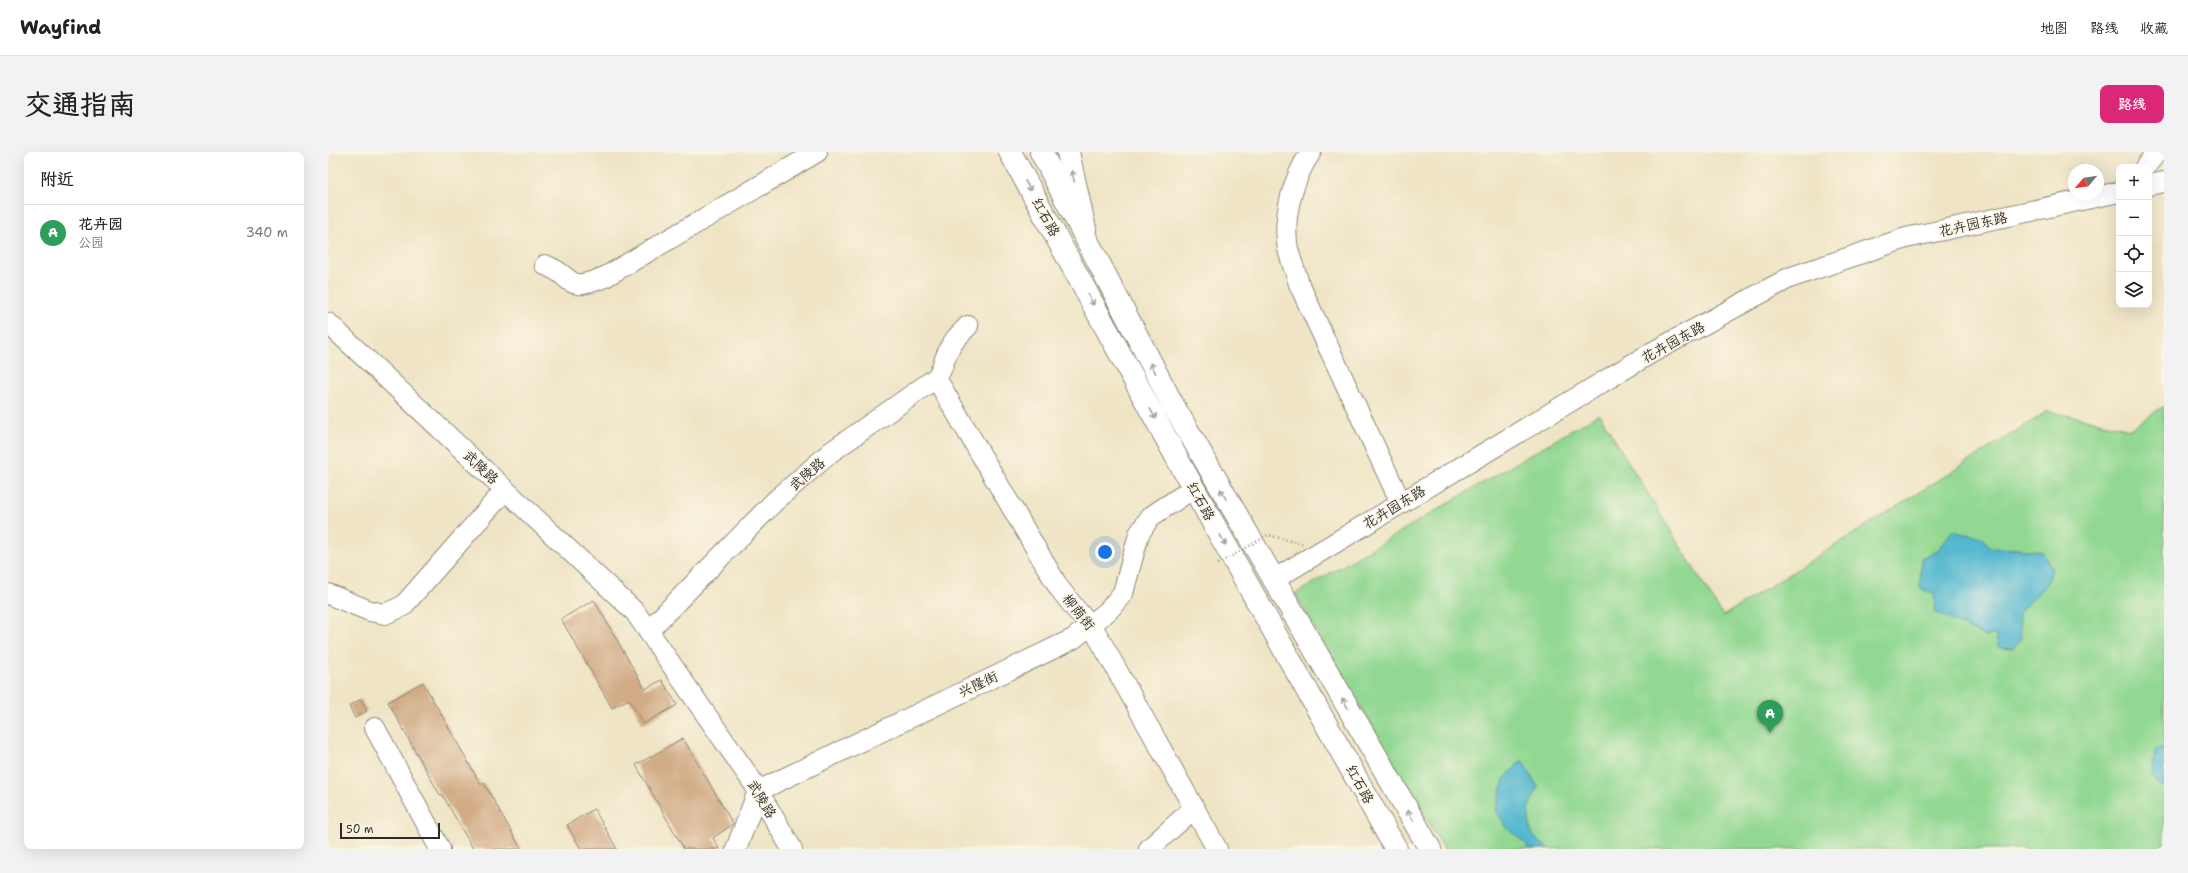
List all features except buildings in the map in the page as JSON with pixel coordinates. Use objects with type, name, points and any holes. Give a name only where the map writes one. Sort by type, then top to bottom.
[{"type":"main road","name":"红石路","points":[[1010,152],[1194,488],[1396,849]]},
{"type":"main road","name":"红石路","points":[[1041,152],[1173,405],[1430,849]]},
{"type":"main road","name":"红石路","points":[[1068,152],[1088,241]]},
{"type":"street","points":[[545,265],[555,268],[571,283],[585,285],[605,277],[817,152]]},
{"type":"street","points":[[1311,152],[1302,166],[1286,218],[1288,248],[1299,284],[1401,503]]},
{"type":"street","points":[[2147,164],[2157,152]]},
{"type":"street","points":[[2152,184],[2164,182]]},
{"type":"street","name":"花卉园东路","points":[[1273,580],[1651,353],[1789,278],[1906,238],[2116,191]]},
{"type":"street","name":"武陵路","points":[[328,323],[635,612],[758,790],[792,849]]},
{"type":"street","name":"武陵路","points":[[648,631],[775,501],[831,452],[936,378],[942,372],[951,346],[968,326]]},
{"type":"street","name":"柳荫街","points":[[936,378],[1059,588],[1078,612],[1091,624],[1217,849]]},
{"type":"street","name":"兴隆街","points":[[758,790],[1073,639],[1108,611],[1123,593],[1139,534],[1150,517],[1194,488]]},
{"type":"street","points":[[328,594],[370,611],[385,614],[403,606],[505,490]]},
{"type":"street","points":[[375,728],[440,849]]},
{"type":"street","points":[[736,849],[758,790]]},
{"type":"street","points":[[1149,849],[1194,808]]},
{"type":"path","points":[[1218,564],[1268,534],[1303,544]]},
{"type":"green space","points":[[2164,406],[2164,849],[1444,849],[1295,594],[1599,414],[1723,616],[2048,411],[2130,429]]},
{"type":"water","points":[[1952,531],[1983,538],[1990,547],[2042,551],[2052,569],[2047,584],[2019,613],[2021,638],[2013,649],[1999,648],[1995,634],[1986,637],[1934,612],[1935,595],[1920,588],[1921,558],[1936,552]]},
{"type":"water","points":[[2164,746],[2164,789],[2152,776],[2155,751]]},
{"type":"water","points":[[1522,760],[1538,787],[1528,809],[1531,834],[1548,849],[1528,849],[1527,845],[1508,829],[1496,811],[1504,779]]},
{"type":"place","name":"花卉园","points":[[1770,733]]}]
